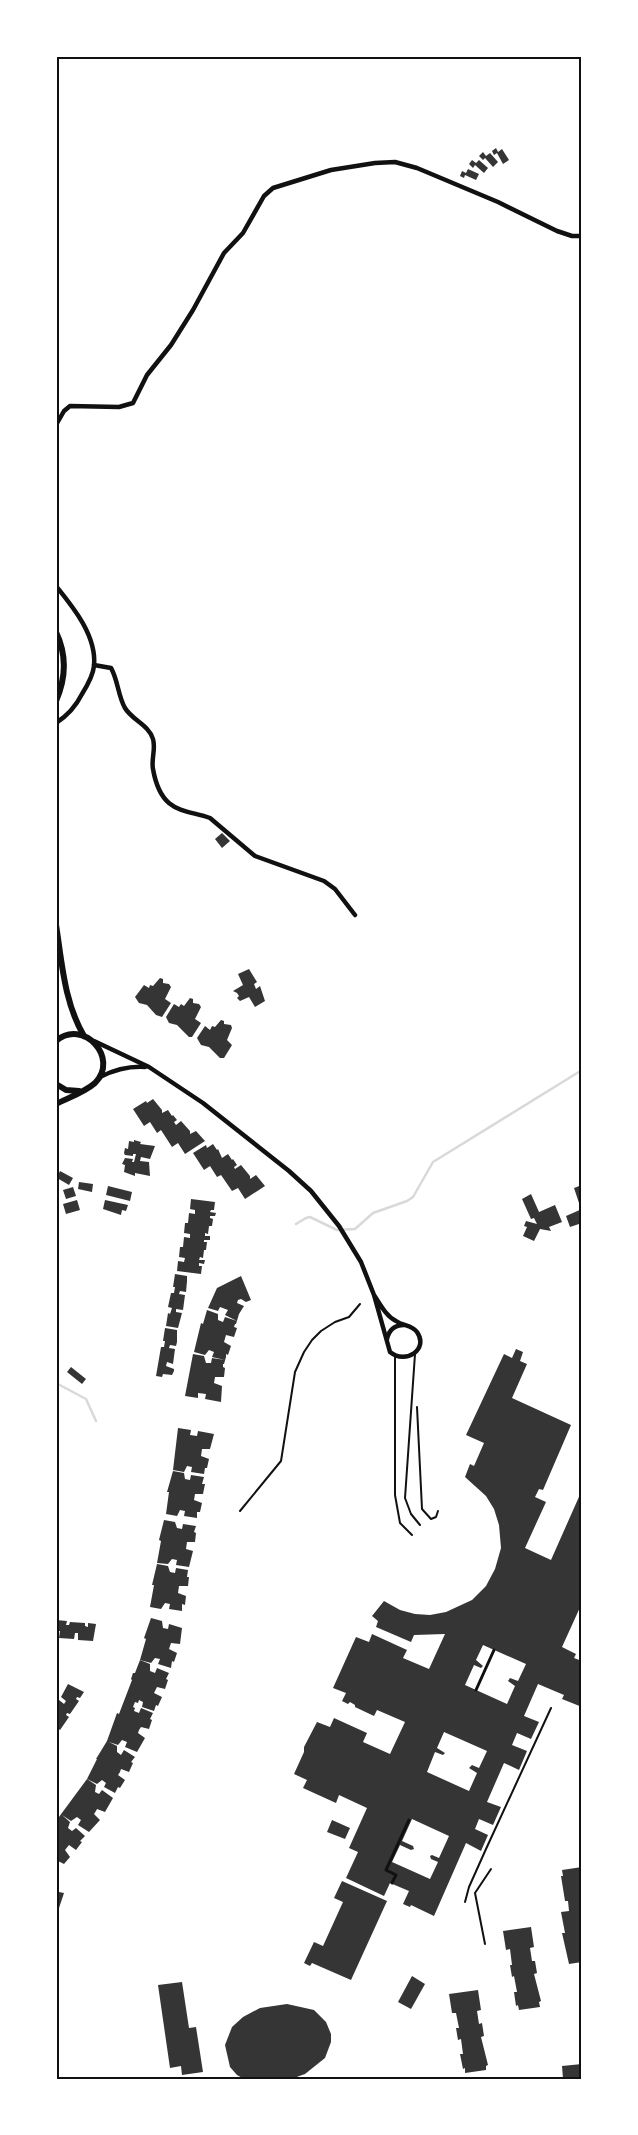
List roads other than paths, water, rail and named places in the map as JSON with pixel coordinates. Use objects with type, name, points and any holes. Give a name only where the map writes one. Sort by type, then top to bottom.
[{"type":"main road","points":[[56,632],[64,654],[63,680],[56,700]]},
{"type":"main road","points":[[56,924],[69,1004],[73,1017],[84,1036]]},
{"type":"main road","points":[[56,1017],[56,1028]]},
{"type":"main road","points":[[56,1042],[69,1035],[84,1036],[91,1040],[101,1053],[103,1061],[99,1077],[87,1088],[56,1104]]},
{"type":"main road","points":[[56,1084],[71,1091],[87,1088]]},
{"type":"street","points":[[56,425],[64,411],[70,406],[119,406],[133,403],[148,375],[171,345],[193,310],[224,253],[243,233],[264,196],[273,188],[331,170],[395,162],[418,168],[498,202],[557,231],[572,236],[582,236]]},
{"type":"street","points":[[56,586],[84,626],[93,650],[94,665],[91,678],[81,697],[71,710],[56,723]]},
{"type":"street","points":[[94,665],[111,668],[125,708],[149,731],[152,738],[153,768],[158,789],[175,807],[188,813],[204,814],[255,856],[324,881],[335,889],[355,915]]},
{"type":"street","points":[[91,1040],[149,1067],[203,1103],[246,1136],[311,1191],[346,1237],[368,1279],[390,1352],[395,1356],[405,1358],[415,1353],[420,1343],[417,1332],[408,1325],[396,1322],[374,1295]]},
{"type":"street","points":[[99,1077],[112,1071],[133,1066],[149,1067]]},
{"type":"street","points":[[386,1341],[391,1330],[396,1326],[408,1325]]},
{"type":"street","points":[[476,1690],[494,1650]]},
{"type":"street","points":[[392,1883],[396,1875],[386,1870],[409,1820]]},
{"type":"lane","points":[[415,1353],[405,1498],[411,1514],[420,1524]]},
{"type":"lane","points":[[395,1356],[395,1495],[400,1523],[412,1535]]},
{"type":"lane","points":[[465,1902],[486,1849],[551,1708]]},
{"type":"lane","points":[[149,2079],[157,2079]]},
{"type":"waterway","points":[[296,1224],[310,1217],[337,1230],[355,1229],[373,1213],[413,1197],[433,1162],[582,1070]]},
{"type":"waterway","points":[[56,1383],[86,1399],[96,1421]]}]
